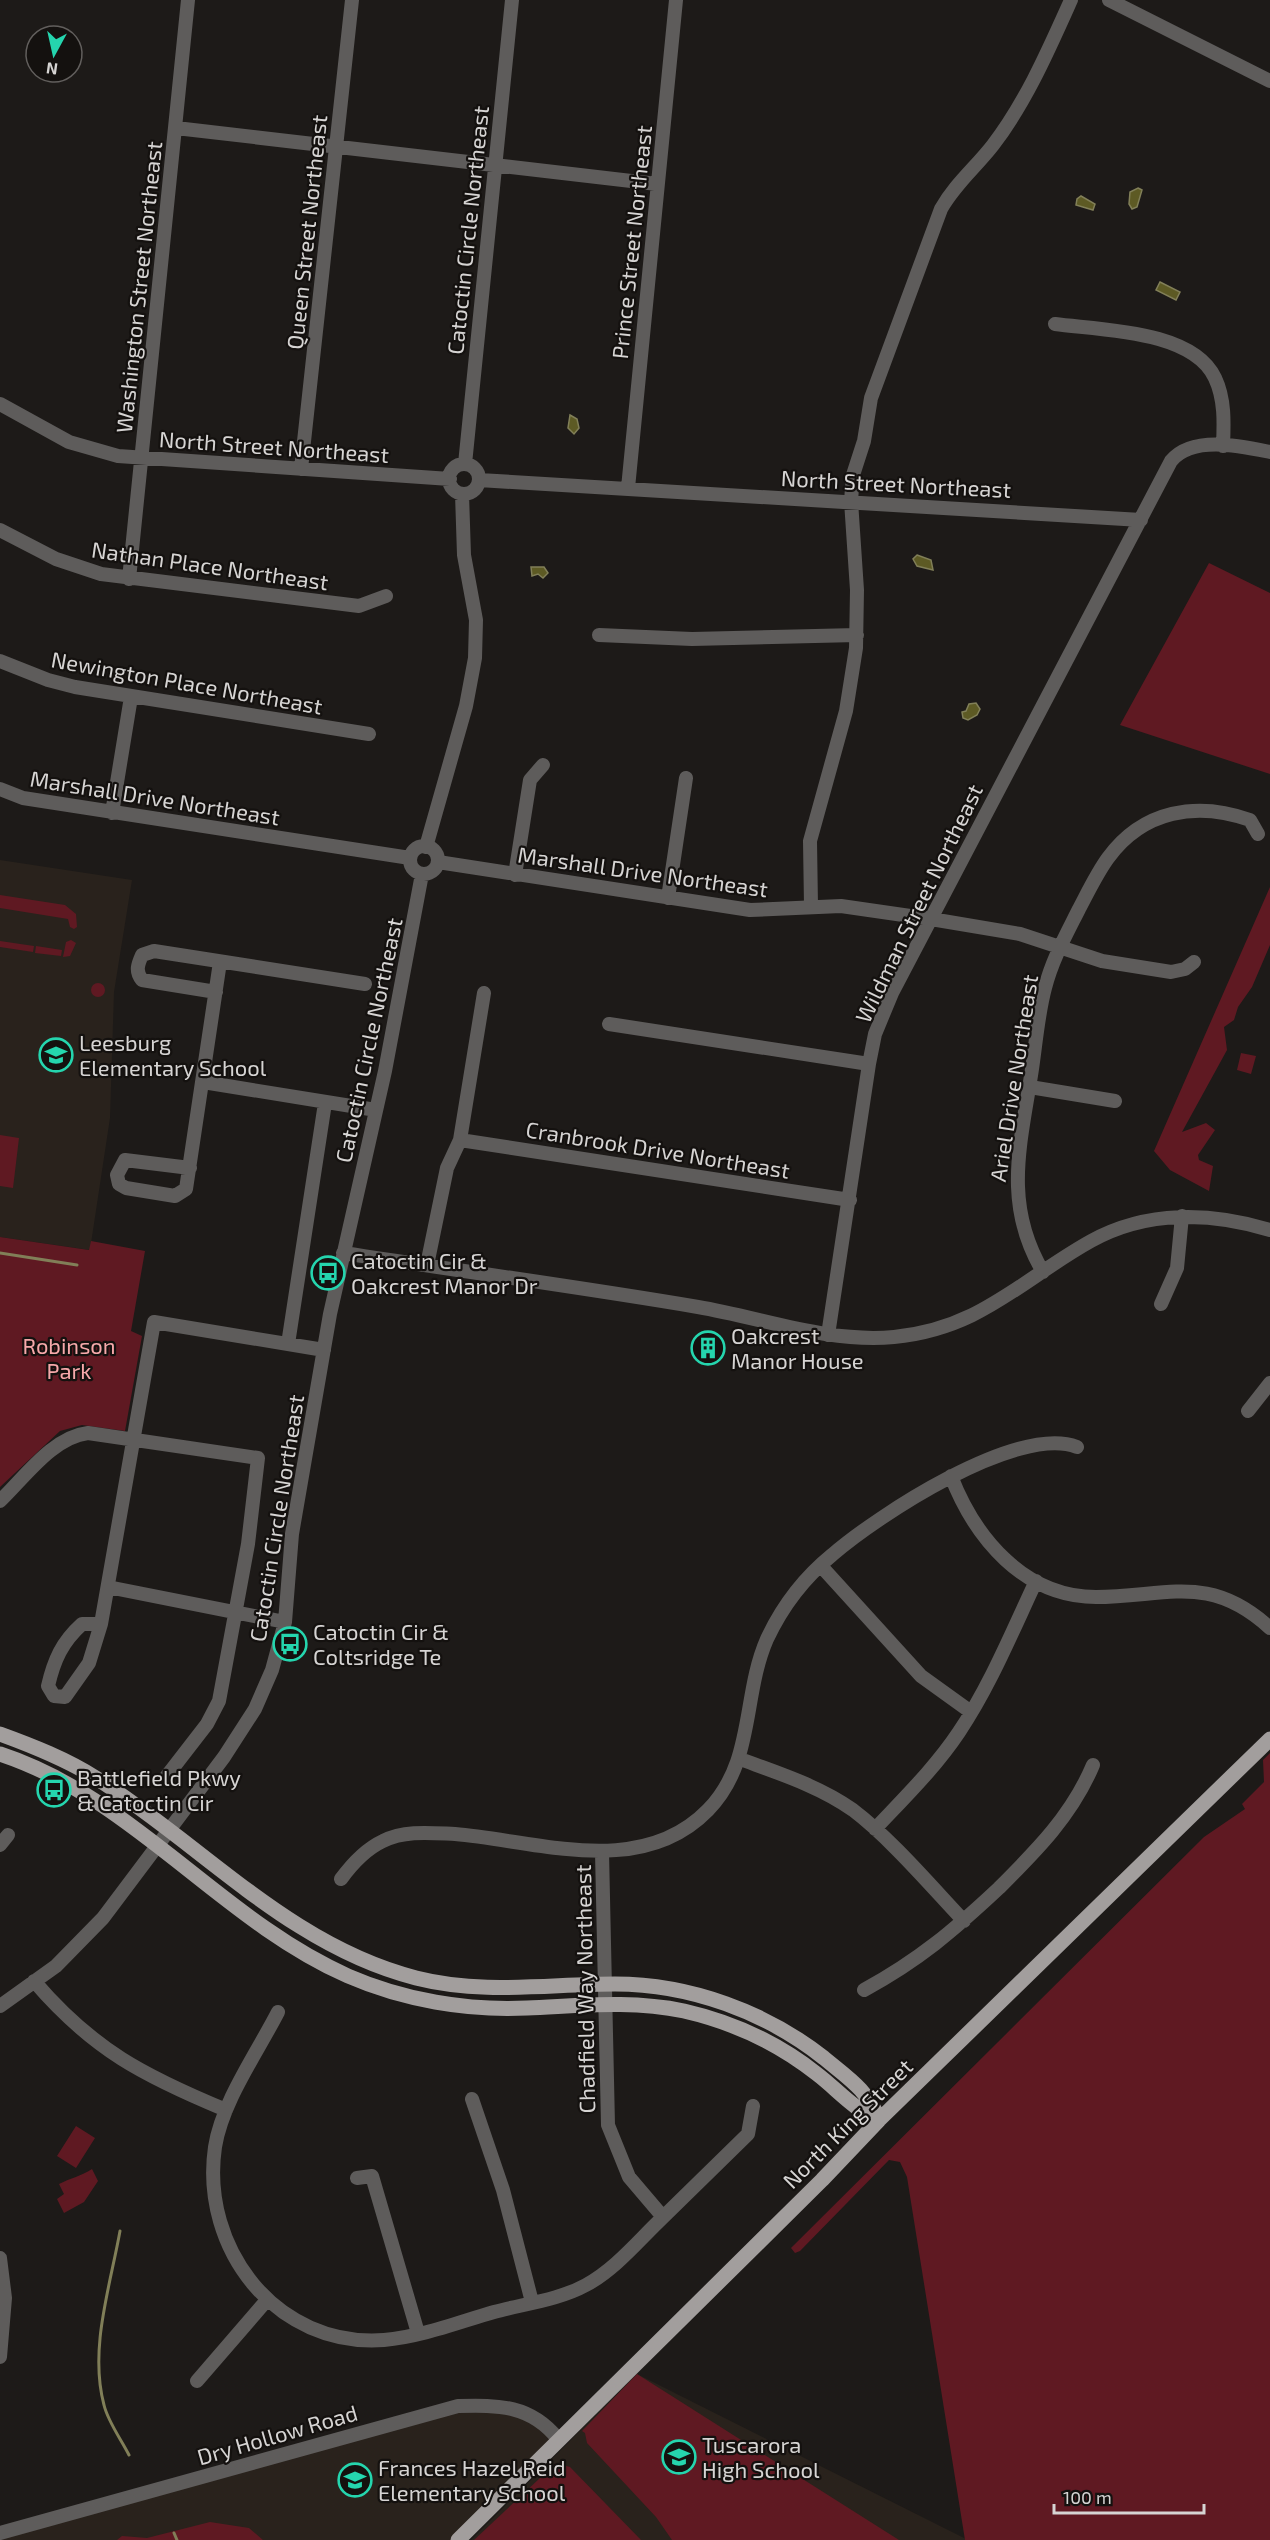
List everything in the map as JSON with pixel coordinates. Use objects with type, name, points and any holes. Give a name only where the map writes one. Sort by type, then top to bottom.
[{"type":"main road","points":[[0,1734],[50,1754],[84,1771],[314,1936],[374,1965],[417,1978],[483,1988],[605,1984],[654,1987],[701,1996],[748,2013],[788,2032],[844,2074],[871,2099],[879,2120]]},
{"type":"main road","name":"North King Street","points":[[458,2540],[814,2188],[879,2120],[1270,1739]]},
{"type":"main road","points":[[0,1754],[42,1771],[73,1787],[159,1846],[298,1949],[340,1972],[372,1985],[425,2000],[471,2007],[526,2008],[605,2004],[663,2007],[707,2018],[743,2030],[788,2053],[815,2072],[860,2112],[879,2120]]},
{"type":"street","name":"Washington Street Northeast","points":[[129,579],[188,0]]},
{"type":"street","name":"Queen Street Northeast","points":[[301,469],[352,0]]},
{"type":"street","name":"Catoctin Circle Northeast","points":[[465,464],[512,0]]},
{"type":"street","name":"Prince Street Northeast","points":[[628,488],[676,0]]},
{"type":"street","points":[[811,906],[810,841],[846,711],[857,636],[851,501],[853,475],[864,441],[871,398],[941,209],[955,186],[992,146],[1016,111],[1071,0]]},
{"type":"street","points":[[1109,0],[1270,81]]},
{"type":"street","points":[[176,128],[657,184]]},
{"type":"street","points":[[1055,324],[1149,337],[1182,347],[1195,354],[1210,369],[1218,387],[1223,413],[1223,446]]},
{"type":"street","name":"North Street Northeast","points":[[0,404],[69,442],[94,451],[141,458],[450,478]]},
{"type":"street","points":[[1141,520],[1177,454],[1193,447],[1223,446],[1270,452]]},
{"type":"street","points":[[465,464],[475,469],[479,480],[474,491],[462,494],[454,490],[450,478],[454,468],[465,464]]},
{"type":"street","name":"North Street Northeast","points":[[479,480],[1141,520]]},
{"type":"street","points":[[426,847],[466,706],[475,658],[476,620],[464,555],[462,494]]},
{"type":"street","name":"Wildman Street Northeast","points":[[828,1335],[869,1064],[882,1015],[1141,520]]},
{"type":"street","name":"Nathan Place Northeast","points":[[0,530],[78,568],[129,579],[360,606],[386,597]]},
{"type":"street","points":[[599,635],[692,639],[857,636]]},
{"type":"street","name":"Newington Place Northeast","points":[[0,662],[48,680],[131,697],[369,734]]},
{"type":"street","points":[[112,813],[131,697]]},
{"type":"street","points":[[515,875],[530,780],[543,765]]},
{"type":"street","points":[[668,898],[686,778]]},
{"type":"street","name":"Marshall Drive Northeast","points":[[0,789],[23,798],[112,813],[410,858]]},
{"type":"street","name":"Ariel Drive Northeast","points":[[1043,1272],[1032,1253],[1021,1224],[1017,1200],[1017,1177],[1045,989],[1060,947],[1108,858],[1119,845],[1146,825],[1177,812],[1210,809],[1226,811],[1250,820],[1258,834]]},
{"type":"street","points":[[426,847],[434,850],[438,862],[432,871],[422,874],[413,868],[410,858],[416,849],[426,847]]},
{"type":"street","name":"Marshall Drive Northeast","points":[[438,862],[750,910],[841,906],[931,919],[1020,934],[1101,962],[1171,972],[1185,969],[1194,962]]},
{"type":"street","name":"Catoctin Circle Northeast","points":[[0,2006],[56,1966],[87,1937],[159,1846],[224,1757],[255,1709],[272,1670],[285,1622],[292,1534],[324,1350],[343,1253],[376,1110],[422,874]]},
{"type":"street","points":[[216,992],[142,980],[138,975],[138,964],[142,955],[154,951],[365,984]]},
{"type":"street","points":[[190,1168],[125,1160],[117,1175],[119,1184],[126,1188],[175,1196],[186,1189],[190,1168],[203,1082],[220,962]]},
{"type":"street","points":[[427,1265],[447,1168],[460,1140],[484,993]]},
{"type":"street","points":[[609,1024],[869,1064]]},
{"type":"street","points":[[203,1082],[376,1110]]},
{"type":"street","points":[[1029,1087],[1115,1101]]},
{"type":"street","points":[[288,1344],[325,1102]]},
{"type":"street","name":"Cranbrook Drive Northeast","points":[[460,1140],[850,1200]]},
{"type":"street","points":[[1161,1304],[1177,1268],[1182,1216]]},
{"type":"street","points":[[343,1253],[699,1308],[828,1335],[894,1337],[953,1324],[992,1306],[1110,1232],[1150,1220],[1182,1216],[1230,1220],[1270,1230]]},
{"type":"street","points":[[101,1624],[82,1624],[64,1642],[53,1661],[48,1686],[54,1696],[65,1697],[79,1680],[89,1664],[101,1624],[154,1322],[324,1350]]},
{"type":"street","points":[[1248,1411],[1270,1383]]},
{"type":"street","points":[[0,1501],[58,1445],[72,1436],[88,1433],[258,1458],[236,1612],[219,1701],[207,1724],[166,1777]]},
{"type":"street","points":[[340,1879],[351,1865],[377,1844],[394,1837],[414,1833],[464,1835],[602,1852],[647,1846],[693,1824],[720,1797],[740,1759],[758,1669],[768,1638],[801,1586],[821,1566],[851,1540],[951,1476],[1011,1452],[1041,1443],[1057,1442],[1077,1447]]},
{"type":"street","points":[[951,1476],[969,1516],[987,1542],[1010,1564],[1053,1591],[1083,1597],[1176,1590],[1199,1592],[1243,1608],[1270,1628]]},
{"type":"street","points":[[821,1566],[921,1676],[971,1712]]},
{"type":"street","points":[[875,1829],[935,1763],[971,1712],[1036,1581]]},
{"type":"street","points":[[108,1587],[285,1622]]},
{"type":"street","points":[[740,1759],[787,1776],[830,1796],[853,1810],[875,1829],[963,1921]]},
{"type":"street","points":[[864,1990],[917,1960],[963,1921],[1049,1837],[1078,1797],[1093,1765]]},
{"type":"street","name":"Chadfield Way Northeast","points":[[602,1852],[608,2125],[629,2177],[663,2217]]},
{"type":"street","points":[[34,1981],[78,2028],[120,2060],[178,2090],[226,2110]]},
{"type":"street","points":[[279,2012],[226,2110],[214,2160],[217,2214],[236,2261],[267,2300],[302,2323],[336,2336],[386,2340],[568,2293],[593,2281],[620,2259],[748,2134],[753,2106]]},
{"type":"street","points":[[472,2098],[503,2190],[532,2302]]},
{"type":"street","points":[[357,2178],[372,2176],[418,2333]]},
{"type":"street","points":[[0,2258],[5,2298],[0,2357]]},
{"type":"street","points":[[197,2381],[267,2300]]},
{"type":"street","name":"Dry Hollow Road","points":[[0,2533],[458,2406],[494,2405],[536,2416],[558,2439]]},
{"type":"shaded area","points":[[1138,188],[1142,190],[1137,207],[1132,209],[1129,204],[1130,192]]},
{"type":"shaded area","points":[[1081,196],[1095,204],[1093,210],[1076,205],[1077,199]]},
{"type":"shaded area","points":[[1160,282],[1180,292],[1176,300],[1156,290]]},
{"type":"shaded area","points":[[570,415],[577,419],[579,428],[574,434],[568,428]]},
{"type":"shaded area","points":[[917,555],[931,560],[933,570],[917,566],[913,559]]},
{"type":"shaded area","points":[[531,567],[544,567],[548,573],[543,578],[538,574],[532,576]]},
{"type":"shaded area","points":[[976,703],[980,709],[977,715],[968,720],[963,718],[962,712],[966,711],[969,704]]},
{"type":"shaded area","name":"Leesburg Elementary School","points":[[0,860],[132,880],[114,992],[110,1118],[90,1250],[0,1237]]},
{"type":"shaded area","name":"Tuscarora High School","points":[[637,2374],[968,2540],[471,2540]]},
{"type":"shaded area","name":"Frances Hazel Reid Elementary School","points":[[458,2406],[513,2409],[558,2439],[458,2540],[0,2540],[0,2533]]},
{"type":"green space","points":[[1209,563],[1270,593],[1270,774],[1120,725]]},
{"type":"green space","points":[[1270,887],[1270,945],[1252,987],[1238,1007],[1234,1020],[1224,1027],[1227,1050],[1182,1132],[1206,1123],[1215,1130],[1198,1155],[1199,1160],[1213,1166],[1209,1191],[1170,1170],[1154,1151]]},
{"type":"green space","points":[[0,895],[65,905],[76,914],[77,927],[74,929],[70,927],[68,919],[0,908]]},
{"type":"green space","points":[[71,940],[76,943],[70,956],[63,957],[66,942]]},
{"type":"green space","points":[[0,941],[34,946],[33,952],[0,947]]},
{"type":"green space","points":[[36,946],[62,950],[61,956],[35,953]]},
{"type":"green space","points":[[98,983],[103,985],[105,990],[103,995],[98,997],[93,995],[91,990],[93,985]]},
{"type":"green space","points":[[1241,1053],[1256,1056],[1251,1074],[1237,1070]]},
{"type":"green space","points":[[0,1135],[19,1138],[13,1188],[0,1186]]},
{"type":"green space","name":"Robinson Park","points":[[0,1237],[89,1250],[91,1241],[145,1251],[131,1331],[142,1336],[125,1431],[82,1425],[60,1431],[0,1487]]},
{"type":"green space","points":[[1270,1753],[1270,2540],[965,2540],[907,2177],[900,2162],[889,2160],[800,2251],[795,2253],[791,2248],[1204,1837],[1245,1809],[1242,1804],[1264,1782],[1263,1760]]},
{"type":"green space","points":[[76,2126],[95,2138],[76,2168],[57,2156]]},
{"type":"green space","points":[[92,2169],[98,2181],[84,2202],[64,2213],[57,2199],[64,2194],[59,2184]]},
{"type":"green space","points":[[637,2374],[899,2540],[672,2540],[656,2517],[587,2443],[585,2433],[582,2431]]},
{"type":"green space","points":[[556,2463],[570,2467],[641,2540],[474,2540]]},
{"type":"green space","points":[[210,2522],[249,2528],[263,2540],[117,2540],[122,2536],[147,2538]]},
{"type":"waterway","points":[[0,1253],[77,1265]]},
{"type":"waterway","points":[[120,2231],[103,2318],[99,2362],[104,2405],[129,2455]]},
{"type":"waterway","points":[[174,2533],[177,2540]]},
{"type":"place","name":"Leesburg Elementary School","points":[[56,1055]]},
{"type":"place","name":"Catoctin Cir & Oakcrest Manor Dr","points":[[328,1273]]},
{"type":"place","name":"Oakcrest Manor House","points":[[708,1348]]},
{"type":"place","name":"Catoctin Cir & Coltsridge Te","points":[[290,1644]]},
{"type":"place","name":"Battlefield Pkwy & Catoctin Cir","points":[[54,1790]]},
{"type":"place","name":"Tuscarora High School","points":[[679,2457]]},
{"type":"place","name":"Frances Hazel Reid Elementary School","points":[[355,2480]]}]
